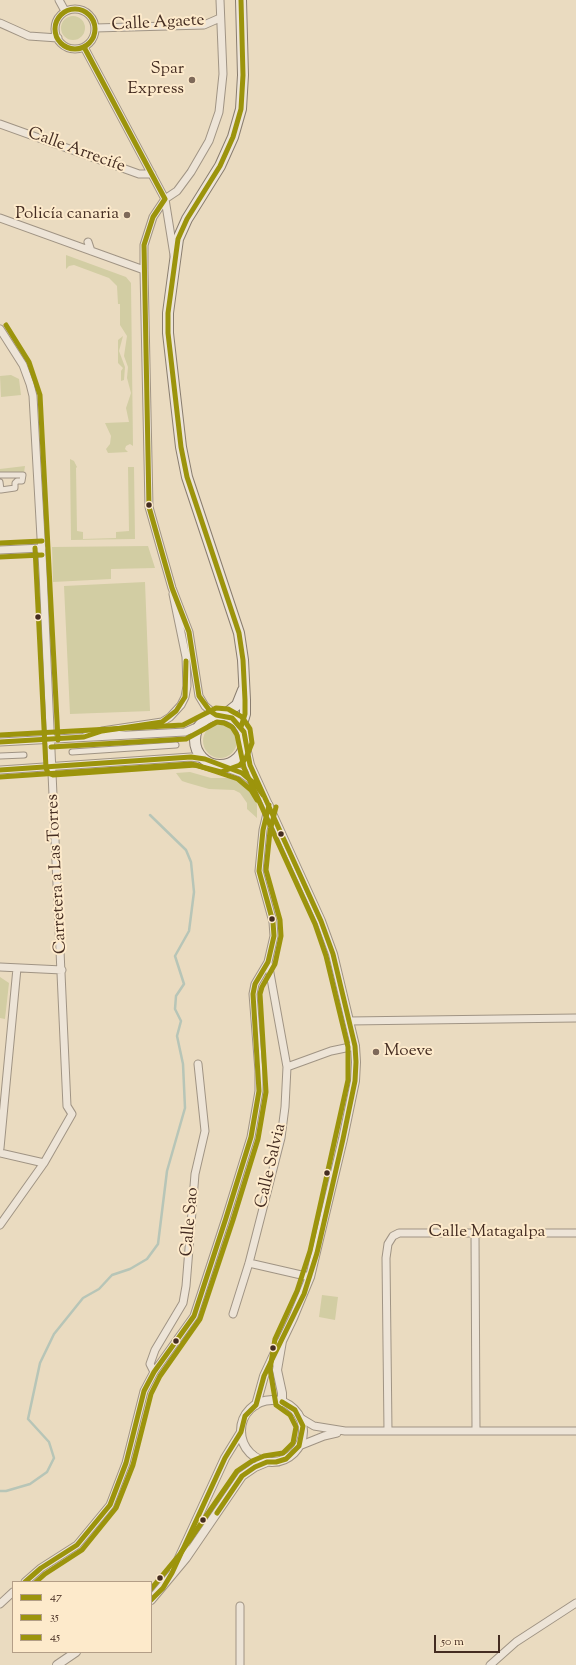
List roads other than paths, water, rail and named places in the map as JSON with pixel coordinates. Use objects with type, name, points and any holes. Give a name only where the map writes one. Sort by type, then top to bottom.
[{"type":"main road","points":[[241,0],[243,75],[241,109],[232,137],[220,166],[181,230],[178,239],[168,333],[181,446],[187,477],[195,505],[239,633],[244,684],[245,714],[241,727]]},
{"type":"main road","points":[[216,715],[232,718],[241,727],[245,743],[240,755],[235,760],[220,765],[213,764],[205,759],[197,748],[196,736],[199,726],[207,719],[216,715],[227,713],[237,705],[244,684]]},
{"type":"street","points":[[59,0],[65,11]]},
{"type":"street","points":[[74,9],[75,0]]},
{"type":"street","points":[[216,715],[205,706],[199,696],[189,632],[172,588],[149,507],[144,245],[153,218],[165,199],[177,191],[191,172],[209,141],[219,112],[223,74],[220,0]]},
{"type":"street","points":[[74,9],[80,9],[91,16],[95,28],[92,39],[84,47],[72,48],[61,43],[58,38],[55,26],[60,15],[65,11],[74,9]]},
{"type":"street","name":"Calle Agaete","points":[[95,28],[204,25],[220,18]]},
{"type":"street","points":[[0,23],[29,36],[58,38]]},
{"type":"street","points":[[84,47],[165,199],[175,261]]},
{"type":"street","name":"Calle Arrecife","points":[[0,124],[138,174],[152,174]]},
{"type":"street","points":[[0,218],[144,270]]},
{"type":"street","points":[[88,242],[91,251]]},
{"type":"street","name":"Carretera a Las Torres","points":[[0,329],[23,365],[30,384],[42,548],[68,1106],[72,1114],[44,1163]]},
{"type":"street","points":[[0,475],[23,475],[22,481],[17,481],[15,483],[15,488],[1,490],[0,482]]},
{"type":"street","points":[[0,550],[42,548]]},
{"type":"street","points":[[84,738],[102,731],[162,722],[170,717],[181,705],[185,697],[187,686],[186,657],[174,607],[172,588]]},
{"type":"street","points":[[0,742],[185,732],[199,726]]},
{"type":"street","points":[[245,743],[250,765],[321,921],[333,954],[355,1046],[355,1081],[310,1277],[282,1341],[277,1370],[282,1393],[282,1402]]},
{"type":"street","points":[[72,752],[176,745]]},
{"type":"street","points":[[0,756],[24,755]]},
{"type":"street","points":[[0,770],[53,768],[191,757],[205,759]]},
{"type":"street","points":[[26,1581],[42,1568],[77,1545],[110,1505],[126,1463],[144,1391],[154,1372],[194,1316],[251,1137],[258,1099],[259,1071],[253,994],[256,984],[268,962],[273,948],[274,929],[259,871],[263,830],[269,805],[256,785],[249,778],[220,765]]},
{"type":"street","name":"Calle Salvia","points":[[233,1314],[249,1263],[281,1138],[287,1066],[268,962]]},
{"type":"street","points":[[0,966],[62,970]]},
{"type":"street","points":[[0,1148],[18,968]]},
{"type":"street","points":[[349,1021],[576,1018]]},
{"type":"street","points":[[287,1066],[331,1051],[355,1046]]},
{"type":"street","name":"Calle Sao","points":[[154,1372],[150,1364],[155,1350],[183,1303],[186,1286],[195,1174],[204,1131],[198,1064]]},
{"type":"street","points":[[0,1153],[44,1163],[0,1225]]},
{"type":"street","points":[[475,1232],[476,1430]]},
{"type":"street","name":"Calle Matagalpa","points":[[388,1431],[386,1258],[388,1244],[393,1236],[399,1233],[576,1233]]},
{"type":"street","points":[[249,1263],[310,1277]]},
{"type":"street","points":[[256,1405],[264,1376],[278,1346],[282,1341]]},
{"type":"street","points":[[172,1573],[225,1458],[241,1432],[245,1416],[256,1405],[269,1401],[282,1402],[295,1410],[300,1417],[303,1426],[299,1446],[294,1453],[286,1459],[276,1462],[267,1462],[248,1452],[243,1442],[241,1432]]},
{"type":"street","points":[[300,1417],[314,1426],[327,1430],[345,1431],[576,1431]]},
{"type":"street","points":[[299,1446],[324,1436],[345,1431]]},
{"type":"street","points":[[152,1599],[186,1558],[242,1476],[255,1467],[267,1462]]},
{"type":"street","points":[[0,1604],[12,1593]]},
{"type":"street","points":[[490,1665],[516,1642],[576,1603]]},
{"type":"street","points":[[240,1606],[240,1665]]},
{"type":"street","points":[[57,1665],[75,1653]]},
{"type":"waterway","points":[[0,1491],[6,1491],[30,1484],[47,1472],[54,1458],[49,1442],[28,1419],[40,1363],[54,1334],[83,1298],[99,1289],[112,1275],[130,1269],[147,1259],[158,1244],[167,1171],[185,1108],[183,1064],[177,1036],[181,1021],[175,1009],[176,996],[184,984],[175,956],[189,931],[194,892],[191,862],[186,850],[150,815]]},
{"type":"place","name":"Spar Express","points":[[192,80]]},
{"type":"place","name":"Policía canaria","points":[[127,215]]},
{"type":"place","name":"Moeve","points":[[376,1052]]}]
